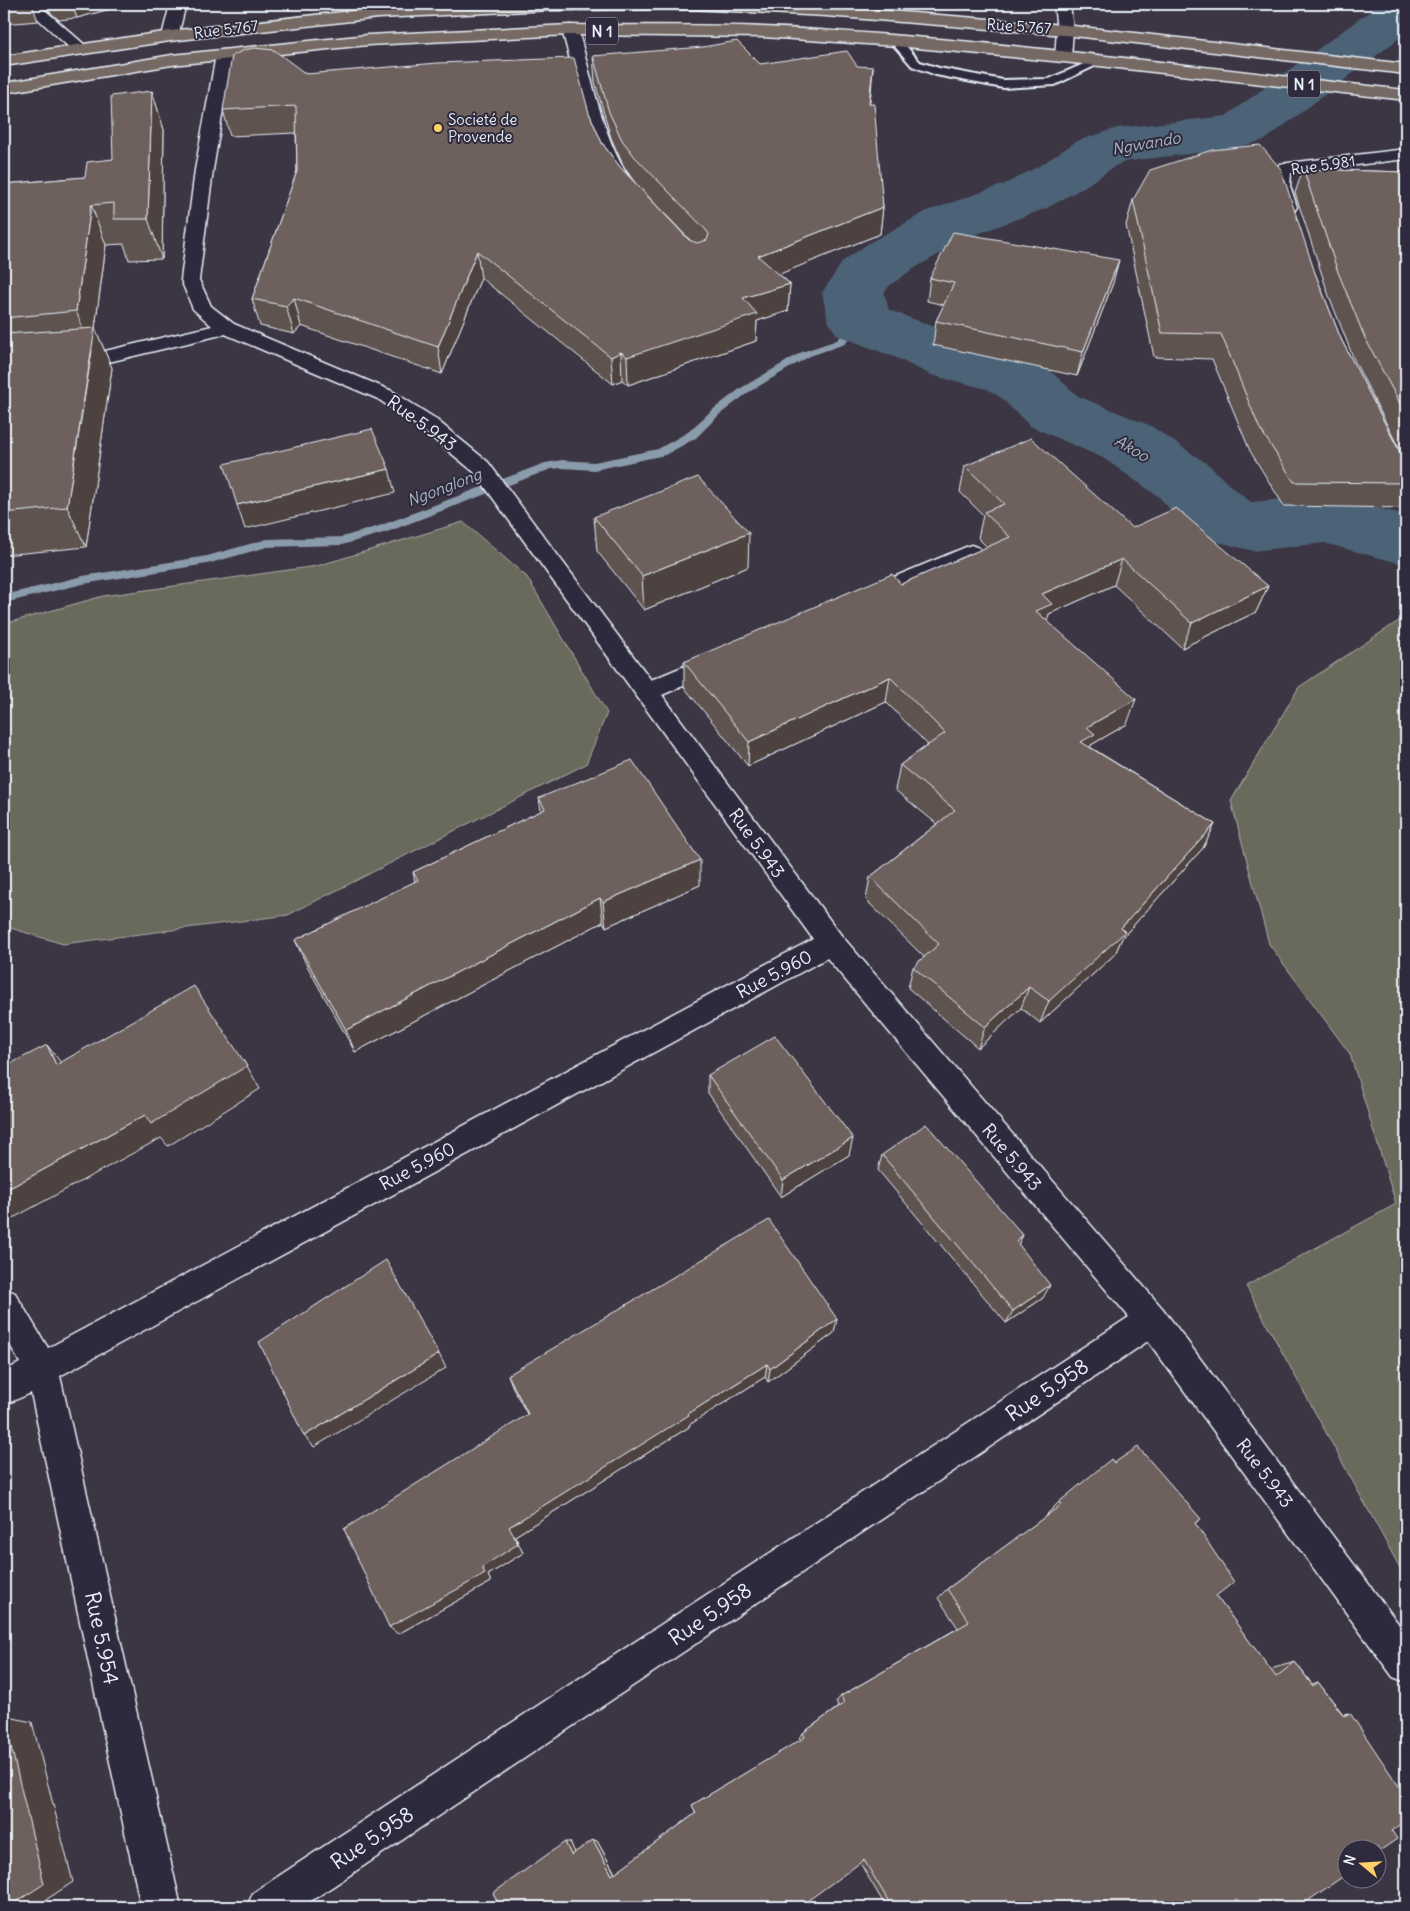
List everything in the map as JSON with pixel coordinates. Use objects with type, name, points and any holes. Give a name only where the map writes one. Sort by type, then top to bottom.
[{"type":"highway","name":"Rue 5.767","points":[[4,61],[170,36],[378,13],[553,5],[690,4],[826,11],[1065,30],[1406,69]]},
{"type":"highway","name":"N 1","points":[[4,88],[172,60],[368,40],[570,30],[763,32],[896,41],[1063,57],[1406,95]]},
{"type":"street","points":[[29,4],[80,49]]},
{"type":"street","points":[[170,36],[178,4]]},
{"type":"street","points":[[1062,4],[1065,30],[1063,57]]},
{"type":"street","points":[[570,30],[600,139],[614,169],[629,189]]},
{"type":"street","name":"Rue 5.943","points":[[224,55],[204,170],[190,280],[204,310],[227,328],[385,395],[426,422],[480,467],[503,495],[831,943],[1152,1320],[1406,1664]]},
{"type":"street","name":"Rue 5.981","points":[[1294,224],[1279,178],[1280,173],[1286,168],[1406,154]]},
{"type":"street","points":[[4,368],[88,361],[227,328]]},
{"type":"street","points":[[845,607],[971,553]]},
{"type":"street","points":[[647,692],[737,653]]},
{"type":"street","name":"Rue 5.960","points":[[4,1389],[831,943]]},
{"type":"street","name":"Rue 5.954","points":[[4,1304],[42,1369],[161,1907]]},
{"type":"street","name":"Rue 5.958","points":[[267,1907],[1152,1320]]},
{"type":"lane","points":[[896,41],[916,64],[936,71],[1003,84],[1051,82],[1099,61]]},
{"type":"green space","points":[[463,522],[527,577],[607,713],[586,764],[288,915],[63,944],[4,926],[4,624],[103,596],[317,566]]},
{"type":"green space","points":[[1406,616],[1406,1574],[1400,1568],[1246,1286],[1396,1204],[1350,1054],[1269,944],[1231,801],[1299,687]]},
{"type":"building","points":[[737,41],[760,64],[847,51],[857,66],[873,67],[869,103],[874,104],[883,207],[758,256],[790,284],[743,298],[757,314],[627,357],[621,352],[611,357],[477,251],[438,347],[294,298],[286,306],[252,299],[297,171],[296,106],[223,110],[232,56],[244,50],[254,48],[274,50],[306,74],[438,63],[574,58],[589,113],[602,143],[620,167],[689,240],[697,243],[707,240],[709,234],[635,157],[622,140],[609,112],[593,56],[703,47]]},
{"type":"building","points":[[152,91],[148,219],[114,219],[114,203],[91,205],[76,311],[4,318],[4,184],[85,177],[87,162],[113,159],[111,96]]},
{"type":"building","points":[[1260,145],[1281,169],[1315,273],[1341,339],[1406,464],[1406,483],[1294,482],[1259,427],[1221,334],[1162,333],[1133,200],[1150,170],[1212,150]]},
{"type":"building","points":[[1303,169],[1406,172],[1406,415],[1365,338],[1338,272]]},
{"type":"building","points":[[953,232],[1119,260],[1083,352],[936,321],[954,283],[930,278]]},
{"type":"building","points":[[95,328],[67,507],[4,513],[4,334]]},
{"type":"building","points":[[372,429],[389,469],[237,505],[224,464]]},
{"type":"building","points":[[1031,438],[1132,528],[1176,508],[1268,586],[1192,623],[1122,559],[1042,594],[1052,604],[1036,611],[1136,699],[1087,727],[1095,734],[1081,742],[1215,824],[1121,928],[1125,932],[1049,1001],[1029,987],[985,1027],[913,967],[939,944],[870,877],[955,810],[900,765],[945,733],[890,677],[749,742],[684,662],[892,574],[901,584],[1010,537],[984,512],[1004,504],[965,466]]},
{"type":"building","points":[[698,477],[749,533],[642,576],[594,517]]},
{"type":"building","points":[[632,760],[700,860],[603,902],[600,898],[346,1030],[295,940],[418,880],[413,872],[545,809],[539,798]]},
{"type":"building","points":[[194,986],[247,1066],[151,1124],[145,1115],[4,1191],[4,1067],[47,1045],[56,1065]]},
{"type":"building","points":[[775,1036],[853,1138],[783,1180],[708,1075]]},
{"type":"building","points":[[926,1124],[1023,1235],[1016,1241],[1050,1285],[1013,1311],[882,1155]]},
{"type":"building","points":[[769,1220],[837,1319],[770,1369],[767,1364],[509,1527],[518,1544],[482,1567],[485,1574],[389,1627],[344,1529],[528,1414],[508,1375]]},
{"type":"building","points":[[386,1260],[439,1354],[304,1436],[259,1342]]},
{"type":"building","points":[[1138,1447],[1201,1519],[1195,1523],[1234,1582],[1216,1596],[1276,1677],[1295,1662],[1313,1686],[1318,1682],[1344,1716],[1350,1713],[1406,1797],[1406,1819],[1392,1831],[1397,1839],[1388,1845],[1388,1838],[1338,1838],[1338,1880],[1299,1907],[892,1907],[864,1860],[799,1907],[500,1907],[493,1893],[565,1842],[571,1855],[593,1840],[612,1875],[696,1813],[692,1805],[805,1737],[803,1733],[844,1703],[841,1696],[969,1622],[947,1589],[1061,1505],[1059,1502],[1111,1459],[1114,1463]]},
{"type":"building","points":[[4,1717],[44,1884],[8,1907],[4,1907]]},
{"type":"waterway","name":"Ngwando","points":[[1406,4],[1388,22],[1245,128],[1231,132],[1117,145],[1097,153],[1061,177],[1026,196],[948,224],[891,256],[865,274],[853,293],[860,321],[917,343],[954,361],[1010,375],[1024,383],[1054,411],[1127,442],[1184,481],[1203,501],[1228,521],[1254,527],[1324,519],[1406,540]]},
{"type":"waterway","name":"Ngonglong","points":[[4,599],[83,580],[207,560],[267,543],[342,541],[383,529],[549,466],[562,464],[594,466],[661,452],[692,435],[715,413],[745,390],[806,354],[841,342],[860,321]]},
{"type":"place","name":"Societé de Provende","points":[[438,128]]},
{"type":"water label","name":"Akoo","points":[[1132,448]]}]
